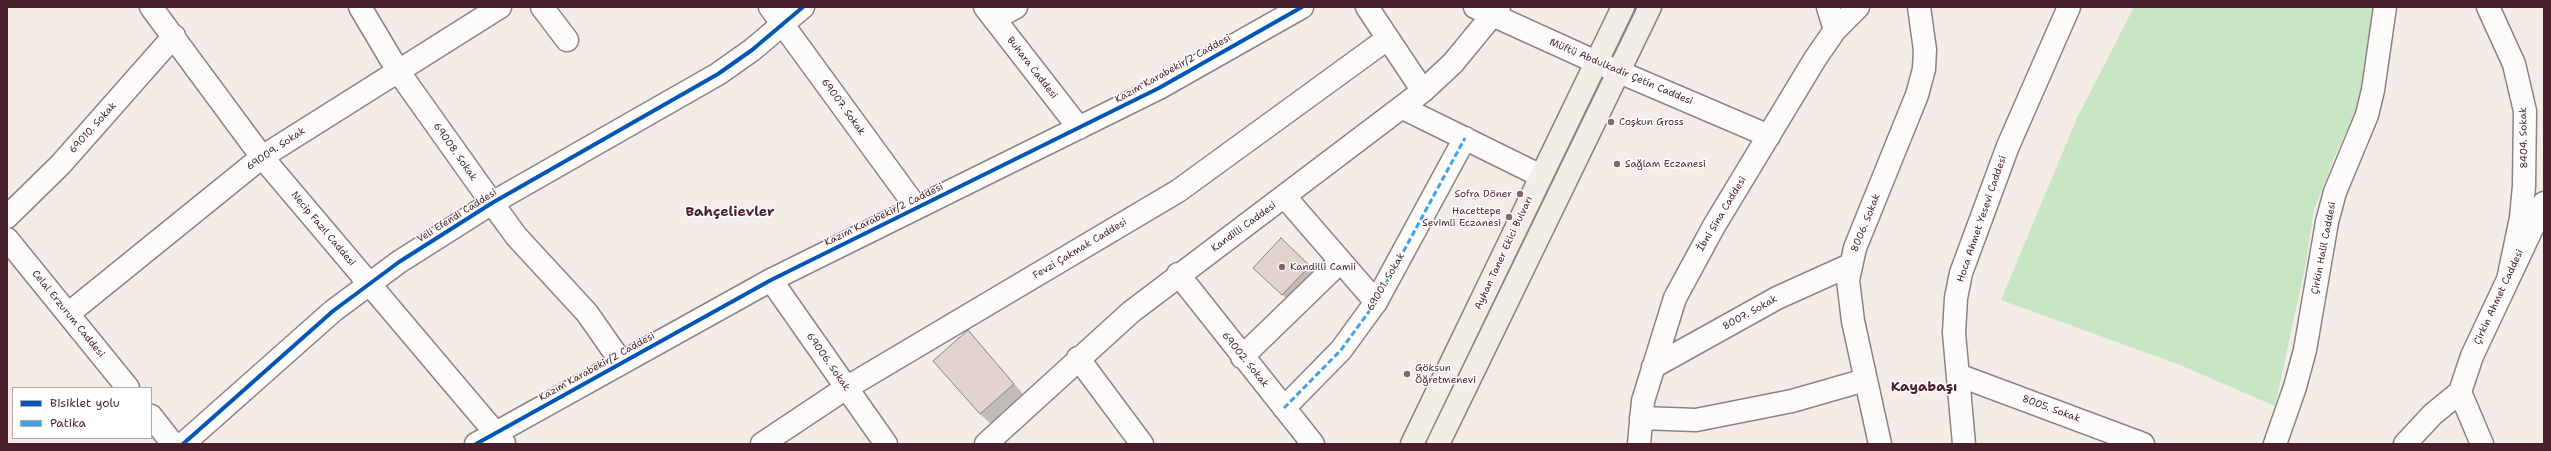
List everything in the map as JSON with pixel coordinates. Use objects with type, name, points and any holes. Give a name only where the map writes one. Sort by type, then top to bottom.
[{"type":"main road","name":"Ayhan Taner Ekici Bulvarı","points":[[1412,444],[1623,7]]},
{"type":"main road","points":[[1438,444],[1563,182],[1650,7]]},
{"type":"street","name":"Necip Fazıl Caddesi","points":[[151,7],[174,36],[262,157],[500,438]]},
{"type":"street","name":"69008. Sokak","points":[[360,7],[398,71],[516,236],[587,313],[622,362]]},
{"type":"street","name":"69009. Sokak","points":[[68,314],[262,157],[500,7]]},
{"type":"street","points":[[542,7],[567,40]]},
{"type":"street","name":"69007. Sokak","points":[[770,7],[916,207]]},
{"type":"street","name":"Veli Efendi Caddesi","points":[[183,444],[333,311],[368,284],[492,203],[718,74],[803,7]]},
{"type":"street","points":[[989,13],[1016,7]]},
{"type":"street","name":"Kazım Karabekir/2 Caddesi","points":[[476,444],[500,438],[622,362],[771,280],[1159,88],[1302,7]]},
{"type":"street","points":[[1367,7],[1423,91]]},
{"type":"street","points":[[1828,7],[1835,30]]},
{"type":"street","name":"İbni Sina Caddesi","points":[[1639,444],[1643,401],[1676,298],[1714,226],[1814,59],[1835,30],[1858,7]]},
{"type":"street","name":"8006. Sokak","points":[[1880,444],[1865,380],[1850,300],[1850,265],[1919,88],[1925,50],[1919,7]]},
{"type":"street","name":"Hoca Ahmet Yesevi Caddesi","points":[[1964,444],[1954,315],[1961,273],[2008,146],[2069,7]]},
{"type":"street","name":"Çirkin Halil Caddesi","points":[[2275,444],[2295,387],[2304,350],[2327,222],[2335,192],[2366,115],[2373,90],[2385,7]]},
{"type":"street","name":"8404. Sokak","points":[[2488,7],[2514,64],[2525,111],[2523,199],[2509,275]]},
{"type":"street","name":"Müftü Abdulkadir Çetin Caddesi","points":[[1489,10],[1596,62],[1769,136]]},
{"type":"street","name":"Kandilli Caddesi","points":[[986,444],[1078,358],[1178,274],[1286,197],[1403,108],[1423,91],[1453,63],[1489,10]]},
{"type":"street","name":"Buhara Caddesi","points":[[989,13],[1079,128]]},
{"type":"street","name":"69010. Sokak","points":[[7,217],[61,164],[174,36]]},
{"type":"street","name":"Fevzi Çakmak Caddesi","points":[[762,444],[846,388],[1178,191],[1387,39]]},
{"type":"street","points":[[1403,108],[1541,176]]},
{"type":"street","name":"69001. Sokak","points":[[1284,408],[1341,350],[1376,302],[1464,138]]},
{"type":"street","points":[[1286,197],[1340,262],[1376,302]]},
{"type":"street","name":"Çirkin Ahmet Caddesi","points":[[2460,392],[2472,356],[2544,203]]},
{"type":"street","name":"Celal Erzurum Caddesi","points":[[7,239],[127,387]]},
{"type":"street","points":[[1242,357],[1340,262]]},
{"type":"street","name":"8007. Sokak","points":[[1653,366],[1783,295],[1850,265]]},
{"type":"street","name":"69002. Sokak","points":[[1178,274],[1242,357],[1313,444]]},
{"type":"street","name":"69006. Sokak","points":[[771,280],[886,444]]},
{"type":"street","points":[[1078,358],[1142,444]]},
{"type":"street","name":"8005. Sokak","points":[[1958,375],[2143,444]]},
{"type":"street","points":[[1641,418],[1696,420],[1792,401],[1865,380]]},
{"type":"street","points":[[2405,444],[2433,414],[2460,392],[2482,444]]},
{"type":"street","points":[[152,417],[174,444]]},
{"type":"green space","points":[[2134,7],[2373,7],[2359,104],[2334,158],[2314,210],[2306,263],[2275,406],[2180,365],[2001,300],[2077,118]]},
{"type":"building","name":"Kandilli Camii","points":[[1281,238],[1310,266],[1282,295],[1253,268]]},
{"type":"building","points":[[968,330],[1014,384],[980,414],[933,361]]},
{"type":"marked path","points":[[1284,408],[1341,350],[1376,302],[1465,138]]},
{"type":"cycle path","points":[[183,444],[333,311],[399,262],[492,203],[718,74],[752,50],[803,7]]},
{"type":"cycle path","points":[[476,444],[771,280],[1159,88],[1302,7]]},
{"type":"place","name":"Coşkun Gross","points":[[1611,122]]},
{"type":"place","name":"Sağlam Eczanesi","points":[[1617,164]]},
{"type":"place","name":"Sofra Döner","points":[[1520,194]]},
{"type":"place","name":"Hacettepe Sevimli Eczanesi","points":[[1509,217]]},
{"type":"place","name":"Kandilli Camii","points":[[1282,267]]},
{"type":"place","name":"Göksun Öğretmenevi","points":[[1407,374]]},
{"type":"district","name":"Bahçelievler","points":[[730,212]]},
{"type":"district","name":"Kayabaşı","points":[[1924,387]]}]
